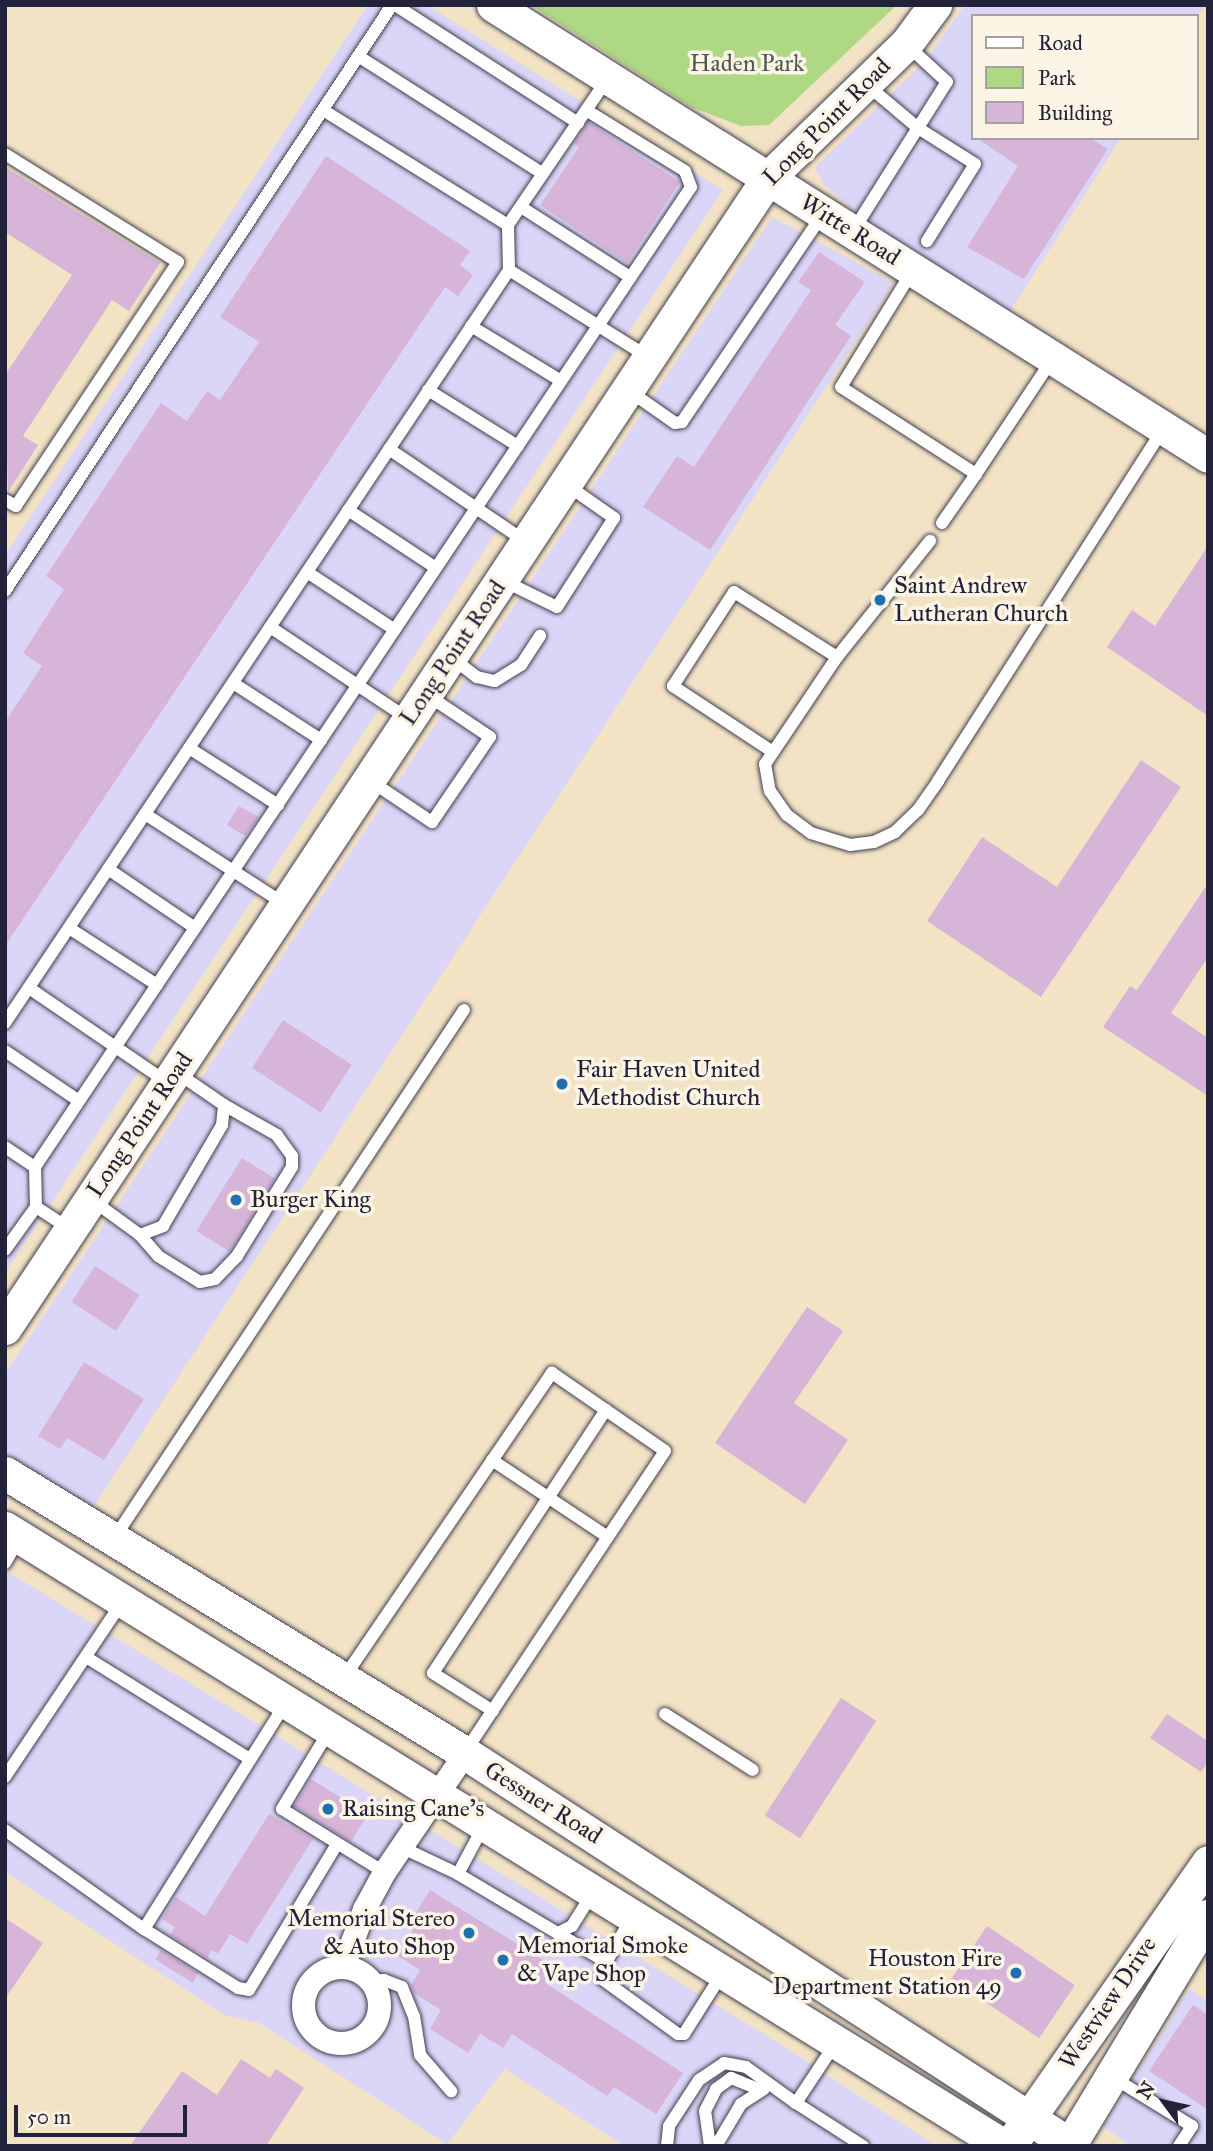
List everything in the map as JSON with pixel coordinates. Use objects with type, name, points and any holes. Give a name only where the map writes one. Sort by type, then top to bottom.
[{"type":"main road","name":"Witte Road","points":[[493,5],[853,232],[920,255],[1053,358],[1208,456]]},
{"type":"main road","name":"Long Point Road","points":[[5,1328],[768,178],[906,44],[935,5]]},
{"type":"main road","name":"Gessner Road","points":[[5,1473],[465,1753],[719,1914],[1071,2145]]},
{"type":"main road","points":[[10,1543],[122,1602],[631,1919],[836,2041],[1004,2146]]},
{"type":"main road","name":"Westview Drive","points":[[1010,2146],[1208,1862]]},
{"type":"main road","points":[[692,1956],[719,1914]]},
{"type":"main road","name":"Westview Drive","points":[[1071,2145],[1208,1916]]},
{"type":"main road","points":[[934,2102],[956,2070]]},
{"type":"street","points":[[343,1966],[364,1909],[384,1872],[438,1798],[465,1753]]},
{"type":"street","points":[[343,1966],[372,1980],[379,1995],[373,2027],[361,2039],[345,2044],[329,2042],[305,2024],[303,1998],[316,1975],[343,1966]]},
{"type":"lane","points":[[5,591],[394,5],[578,123]]},
{"type":"lane","points":[[853,232],[947,82],[906,44]]},
{"type":"lane","points":[[358,56],[543,174]]},
{"type":"lane","points":[[5,1023],[509,270],[508,225],[608,78]]},
{"type":"lane","points":[[865,83],[918,128],[975,164],[841,387],[976,474]]},
{"type":"lane","points":[[323,110],[508,225]]},
{"type":"lane","points":[[5,1250],[36,1207],[35,1167],[691,187],[685,171],[586,110]]},
{"type":"lane","points":[[5,154],[178,262],[16,506],[5,500]]},
{"type":"lane","points":[[521,207],[631,277]]},
{"type":"lane","points":[[627,390],[675,423],[682,422],[823,213]]},
{"type":"lane","points":[[509,270],[649,358]]},
{"type":"lane","points":[[471,326],[561,381]]},
{"type":"lane","points":[[942,523],[1053,358]]},
{"type":"lane","points":[[428,390],[518,446]]},
{"type":"lane","points":[[930,541],[837,657],[765,764],[770,792],[787,815],[811,833],[850,845],[874,842],[895,832],[918,810],[991,705],[1164,428]]},
{"type":"lane","points":[[389,449],[527,542]]},
{"type":"lane","points":[[501,580],[557,607],[613,524],[612,513],[565,484]]},
{"type":"lane","points":[[348,510],[436,568]]},
{"type":"lane","points":[[307,572],[395,630]]},
{"type":"lane","points":[[772,752],[673,686],[731,595],[738,592],[837,657]]},
{"type":"lane","points":[[270,627],[358,685],[418,706],[490,737],[432,822],[369,779]]},
{"type":"lane","points":[[450,657],[477,677],[495,681],[521,665],[540,636]]},
{"type":"lane","points":[[233,683],[321,740]]},
{"type":"lane","points":[[190,748],[278,805]]},
{"type":"lane","points":[[145,814],[286,905]]},
{"type":"lane","points":[[108,869],[195,928]]},
{"type":"lane","points":[[69,928],[157,985]]},
{"type":"lane","points":[[29,988],[115,1047],[277,1135],[292,1156],[292,1167],[237,1256],[215,1279],[200,1282],[158,1256],[140,1235],[91,1200]]},
{"type":"lane","points":[[113,1540],[464,1010]]},
{"type":"lane","points":[[5,1051],[79,1101]]},
{"type":"lane","points":[[140,1235],[163,1226],[222,1125],[224,1105]]},
{"type":"lane","points":[[5,1147],[35,1167]]},
{"type":"lane","points":[[36,1207],[71,1230]]},
{"type":"lane","points":[[342,1679],[552,1373],[665,1451],[465,1753]]},
{"type":"lane","points":[[493,1711],[433,1673],[606,1410]]},
{"type":"lane","points":[[492,1460],[608,1537]]},
{"type":"lane","points":[[5,1777],[10,1760],[86,1657],[122,1602]]},
{"type":"lane","points":[[86,1657],[250,1759]]},
{"type":"lane","points":[[144,1929],[285,1703]]},
{"type":"lane","points":[[665,1714],[753,1770]]},
{"type":"lane","points":[[329,1730],[282,1810],[384,1872]]},
{"type":"lane","points":[[458,1874],[483,1827]]},
{"type":"lane","points":[[5,1830],[144,1929],[238,1989],[249,1990],[337,1844]]},
{"type":"lane","points":[[401,1847],[458,1874],[606,1962]]},
{"type":"lane","points":[[558,1933],[572,1926],[592,1894]]},
{"type":"lane","points":[[631,1919],[606,1962],[602,1979],[607,1986],[678,2034],[684,2034],[723,1973]]},
{"type":"lane","points":[[372,1980],[392,1981],[402,1987],[414,2016],[420,2055],[451,2091]]},
{"type":"lane","points":[[796,2103],[836,2041]]},
{"type":"lane","points":[[667,2146],[670,2126],[699,2080],[724,2063],[746,2067],[863,2146]]},
{"type":"lane","points":[[1112,2077],[1192,2126],[1180,2146]]},
{"type":"lane","points":[[710,2146],[705,2111],[716,2089],[731,2078],[761,2090]]},
{"type":"lane","points":[[716,2146],[741,2104],[761,2090],[775,2087]]},
{"type":"shaded area","points":[[368,5],[427,5],[723,190],[5,1273],[5,555]]},
{"type":"shaded area","points":[[965,5],[1205,5],[1199,15],[972,14],[972,140],[1120,140],[1009,313],[888,240],[823,184],[815,167],[925,61]]},
{"type":"shaded area","points":[[772,217],[894,283],[92,1509],[5,1453],[5,1374]]},
{"type":"shaded area","points":[[5,1570],[777,2042],[936,2146],[624,2146],[505,2069],[447,2144],[259,2023],[224,2015],[5,1872]]},
{"type":"shaded area","points":[[1189,1989],[1208,2001],[1208,2146],[1131,2146],[1103,2127]]},
{"type":"green space","name":"Haden Park","points":[[531,5],[897,5],[769,125],[741,126],[691,107]]},
{"type":"building","points":[[588,122],[680,182],[627,263],[540,205],[579,147],[574,144]]},
{"type":"building","points":[[980,140],[1093,140],[1108,149],[1024,279],[967,247],[1018,166]]},
{"type":"building","points":[[326,156],[470,251],[460,265],[473,275],[458,296],[445,287],[5,946],[5,722],[42,666],[23,653],[64,589],[46,576],[161,403],[187,421],[207,391],[220,400],[259,342],[220,317]]},
{"type":"building","points":[[5,167],[160,263],[129,311],[112,300],[23,436],[38,445],[8,492],[5,375],[72,275],[5,232]]},
{"type":"building","points":[[819,252],[865,282],[835,325],[851,336],[710,550],[643,507],[677,456],[694,467],[811,290],[798,282]]},
{"type":"building","points":[[1208,546],[1208,716],[1107,647],[1132,610],[1155,626]]},
{"type":"building","points":[[1141,760],[1181,787],[1041,997],[927,921],[982,837],[1057,887]]},
{"type":"building","points":[[239,806],[259,817],[245,836],[227,825]]},
{"type":"building","points":[[1208,883],[1208,957],[1171,1013],[1208,1038],[1208,1096],[1103,1027],[1130,986],[1137,990]]},
{"type":"building","points":[[283,1020],[352,1065],[321,1112],[252,1068]]},
{"type":"building","points":[[242,1158],[275,1179],[230,1252],[196,1231]]},
{"type":"building","points":[[95,1266],[139,1295],[116,1331],[72,1302]]},
{"type":"building","points":[[807,1307],[843,1331],[794,1403],[848,1440],[805,1504],[715,1443]]},
{"type":"building","points":[[84,1362],[144,1399],[104,1460],[67,1438],[60,1449],[38,1436]]},
{"type":"building","points":[[841,1698],[876,1721],[800,1838],[765,1815]]},
{"type":"building","points":[[1167,1714],[1208,1741],[1208,1762],[1201,1772],[1150,1738]]},
{"type":"building","name":"Raising Cane's","points":[[311,1779],[368,1815],[351,1842],[294,1806]]},
{"type":"building","points":[[269,1814],[313,1839],[247,1944],[230,1934],[218,1954],[212,1950],[207,1958],[170,1935],[175,1927],[162,1919],[176,1897],[205,1916]]},
{"type":"building","points":[[430,1890],[553,1966],[544,1982],[683,2073],[656,2114],[614,2087],[607,2096],[512,2034],[503,2048],[480,2034],[468,2053],[430,2029],[441,2010],[414,1993],[411,1985],[420,1970],[398,1956],[413,1930],[407,1927]]},
{"type":"building","points":[[5,1918],[43,1943],[5,1999]]},
{"type":"building","name":"Houston Fire Department Station 49","points":[[987,1926],[1075,1985],[1039,2038],[951,1979]]},
{"type":"building","points":[[161,1950],[198,1973],[192,1983],[155,1959]]},
{"type":"building","points":[[1193,2005],[1208,2015],[1208,2110],[1149,2071]]},
{"type":"building","points":[[241,2059],[270,2078],[276,2069],[304,2088],[266,2146],[130,2146],[182,2071],[217,2095]]},
{"type":"place","name":"Saint Andrew Lutheran Church","points":[[880,600]]},
{"type":"place","name":"Fair Haven United Methodist Church","points":[[562,1084]]},
{"type":"place","name":"Burger King","points":[[236,1200]]},
{"type":"place","name":"Raising Cane's","points":[[328,1809]]},
{"type":"place","name":"Memorial Stereo & Auto Shop","points":[[469,1933]]},
{"type":"place","name":"Memorial Smoke & Vape Shop","points":[[503,1960]]},
{"type":"place","name":"Houston Fire Department Station 49","points":[[1016,1973]]}]
